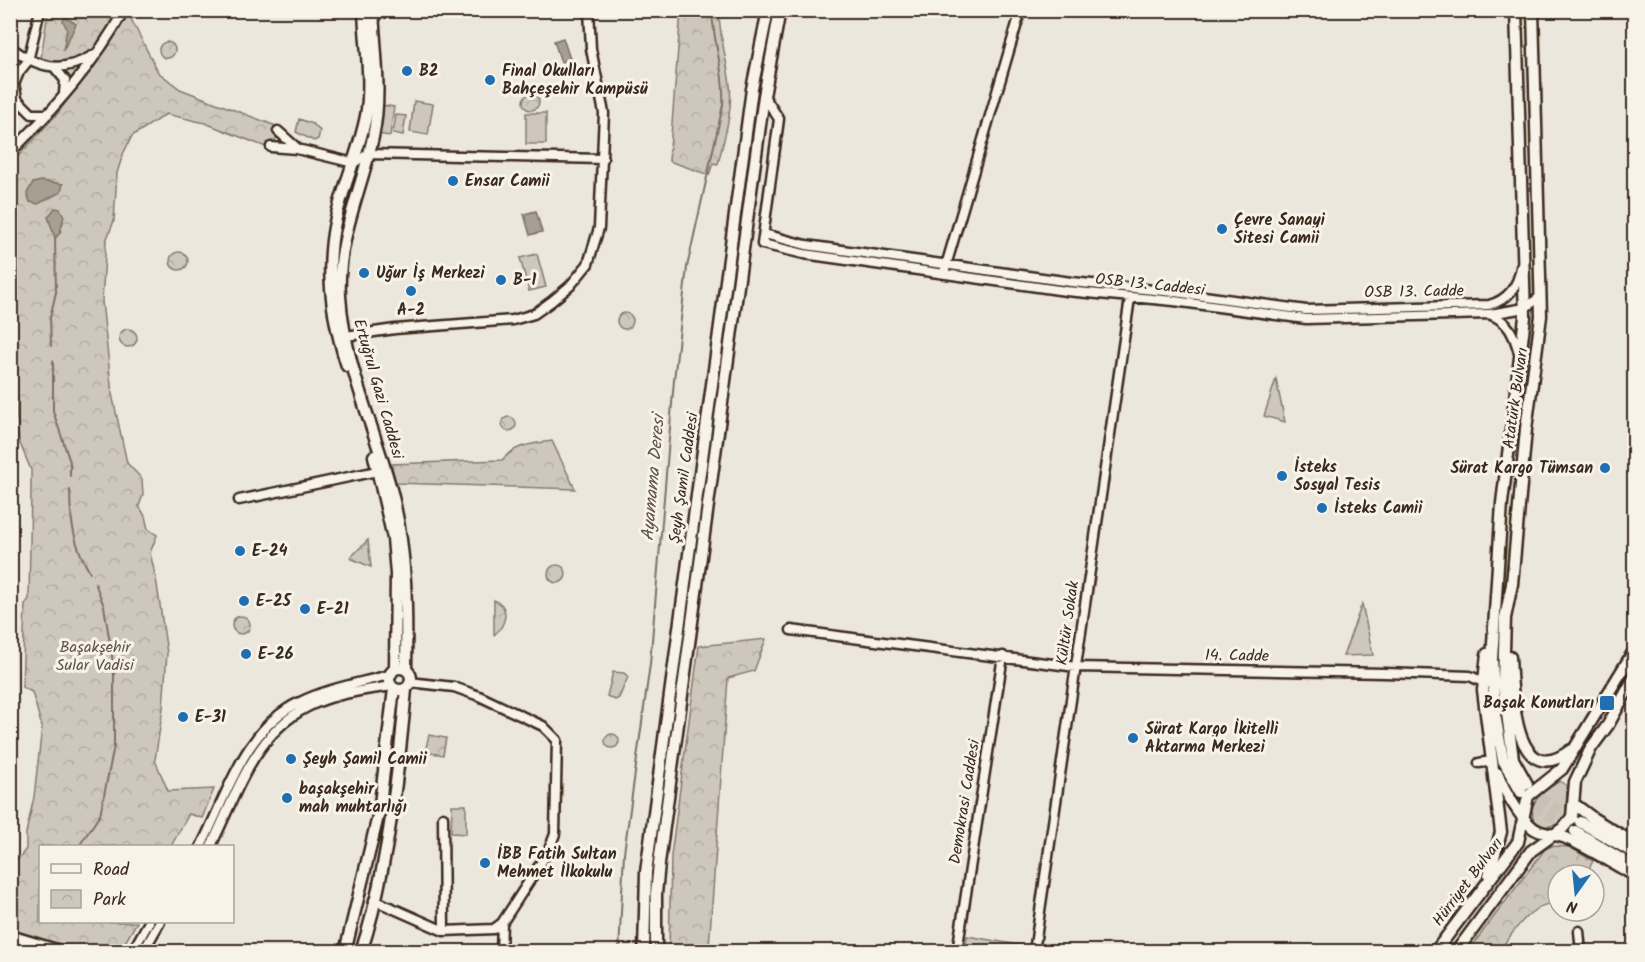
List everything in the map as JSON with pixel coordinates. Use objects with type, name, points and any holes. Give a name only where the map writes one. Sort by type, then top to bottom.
[{"type":"main road","name":"Ertuğrul Gazi Caddesi","points":[[364,10],[368,94],[366,114],[354,163],[335,222],[330,284],[337,335],[382,470]]},
{"type":"main road","name":"Ertuğrul Gazi Caddesi","points":[[345,951],[379,812],[396,677],[396,574],[393,538],[382,470],[346,336],[340,297],[340,264],[344,238],[368,154],[378,97],[373,10]]},
{"type":"main road","name":"Şeyh Şamil Caddesi","points":[[644,951],[646,872],[751,101],[768,10]]},
{"type":"main road","name":"Şeyh Şamil Caddesi","points":[[656,951],[659,863],[764,96],[780,10]]},
{"type":"main road","points":[[1485,884],[1501,832],[1483,682],[1492,634],[1502,502],[1521,359],[1525,308],[1516,10]]},
{"type":"main road","name":"Atatürk Bulvarı","points":[[1492,634],[1492,680],[1498,737],[1503,760],[1524,788],[1510,744],[1503,683],[1505,618],[1512,584],[1526,429],[1538,349],[1540,297],[1533,10]]},
{"type":"main road","points":[[1505,618],[1513,696],[1522,742],[1531,755],[1544,761],[1554,760],[1576,746]]},
{"type":"main road","name":"Hürriyet Bulvarı","points":[[1435,951],[1518,842],[1528,796],[1557,774],[1635,651]]},
{"type":"main road","points":[[396,677],[407,685]]},
{"type":"main road","points":[[396,677],[407,685]]},
{"type":"main road","points":[[1635,678],[1608,725],[1591,748],[1577,777],[1574,804],[1594,819],[1635,843]]},
{"type":"main road","points":[[361,951],[369,929],[390,814],[407,685]]},
{"type":"main road","points":[[1492,762],[1503,786],[1535,830],[1548,834],[1555,833],[1635,875]]},
{"type":"main road","name":"Hürriyet Bulvarı","points":[[1456,951],[1531,851],[1572,817],[1574,804]]},
{"type":"main road","points":[[1635,853],[1578,826],[1635,867]]},
{"type":"main road","points":[[358,895],[366,904],[375,900]]},
{"type":"main road","points":[[351,925],[357,919],[362,919],[369,929]]},
{"type":"main road","points":[[10,936],[63,951]]},
{"type":"street","points":[[15,82],[19,72],[28,61],[40,10]]},
{"type":"street","points":[[10,153],[63,98],[98,53],[124,10]]},
{"type":"street","points":[[346,336],[395,329],[486,324],[534,314],[570,286],[588,264],[595,250],[599,228],[604,113],[591,49],[590,10]]},
{"type":"street","points":[[942,274],[948,264],[1021,10]]},
{"type":"street","points":[[10,47],[28,61],[55,69],[76,64],[98,53]]},
{"type":"street","points":[[10,66],[17,98],[10,134]]},
{"type":"street","points":[[55,69],[65,80],[63,98]]},
{"type":"street","points":[[764,96],[779,119],[764,234]]},
{"type":"street","points":[[17,98],[28,111],[40,116],[48,114]]},
{"type":"street","points":[[278,131],[297,149]]},
{"type":"street","points":[[271,147],[297,149],[354,163],[368,154],[603,159]]},
{"type":"street","name":"OSB 13. Caddesi","points":[[1274,306],[1175,292],[1071,282],[806,245],[764,234],[762,244],[804,254],[942,274],[1130,298],[1174,301],[1306,320],[1489,314],[1525,308]]},
{"type":"street","name":"OSB 13. Cadde","points":[[1274,306],[1306,310],[1489,305],[1504,299],[1513,290],[1520,273],[1523,255]]},
{"type":"street","points":[[1525,308],[1540,297]]},
{"type":"street","name":"Kültür Sokak","points":[[1034,951],[1130,298]]},
{"type":"street","points":[[1274,306],[1274,316]]},
{"type":"street","points":[[1286,307],[1287,317]]},
{"type":"street","points":[[1489,314],[1505,322],[1511,330],[1521,359]]},
{"type":"street","points":[[239,500],[382,470]]},
{"type":"street","name":"14. Cadde","points":[[791,630],[1076,667],[1470,676]]},
{"type":"street","name":"Demokrasi Caddesi","points":[[957,951],[1003,656]]},
{"type":"street","points":[[1470,676],[1484,670]]},
{"type":"street","points":[[1470,676],[1483,682]]},
{"type":"street","points":[[201,845],[241,762],[272,722],[302,701],[396,677]]},
{"type":"street","points":[[211,845],[261,744],[282,723],[317,702],[396,677]]},
{"type":"street","points":[[375,900],[444,931],[494,929],[502,923],[548,852],[555,834],[557,740],[543,726],[479,696],[454,687],[407,685]]},
{"type":"street","points":[[1479,763],[1492,762]]},
{"type":"street","points":[[443,817],[444,931]]},
{"type":"street","points":[[132,951],[148,923]]},
{"type":"street","points":[[143,951],[159,923]]},
{"type":"street","points":[[501,951],[502,923]]},
{"type":"street","points":[[1579,931],[1581,951]]},
{"type":"green space","name":"Başakşehir Sular Vadisi","points":[[48,11],[118,11],[130,17],[158,72],[180,89],[281,128],[271,149],[205,123],[166,114],[132,136],[117,173],[114,221],[106,241],[102,301],[112,394],[127,463],[142,479],[143,495],[139,506],[145,516],[148,529],[157,535],[150,553],[167,653],[163,708],[155,760],[168,791],[214,789],[202,818],[189,814],[172,845],[39,845],[39,923],[136,923],[120,951],[11,952],[11,868],[26,849],[26,833],[34,797],[42,727],[32,692],[22,687],[25,605],[29,599],[31,470],[19,441],[15,395],[11,164],[58,113],[73,92],[65,71],[41,58]]},
{"type":"green space","points":[[681,11],[719,11],[731,95],[718,164],[713,163],[709,175],[669,161]]},
{"type":"green space","points":[[167,42],[173,44],[175,50],[173,56],[167,58],[161,56],[159,50],[161,44]]},
{"type":"green space","points":[[531,94],[537,96],[539,102],[537,108],[531,110],[525,108],[523,102],[525,96]]},
{"type":"green space","points":[[414,101],[433,104],[428,135],[410,132]]},
{"type":"green space","points":[[381,105],[394,107],[390,136],[377,134]]},
{"type":"green space","points":[[526,113],[546,113],[546,144],[526,144]]},
{"type":"green space","points":[[396,115],[406,116],[403,135],[393,133]]},
{"type":"green space","points":[[299,119],[313,124],[320,131],[318,139],[314,141],[296,132]]},
{"type":"green space","points":[[175,252],[183,252],[188,257],[186,268],[175,270],[170,265],[170,257]]},
{"type":"green space","points":[[537,254],[546,287],[529,291],[520,258]]},
{"type":"green space","points":[[622,313],[628,313],[633,321],[631,327],[622,329],[617,324],[617,318]]},
{"type":"green space","points":[[128,329],[134,332],[137,338],[134,344],[128,347],[122,344],[119,338],[122,332]]},
{"type":"green space","points":[[1276,379],[1285,422],[1264,416]]},
{"type":"green space","points":[[509,417],[514,419],[516,424],[514,429],[509,431],[504,429],[502,424],[504,419]]},
{"type":"green space","points":[[552,441],[575,489],[396,483],[391,464],[502,460],[519,448]]},
{"type":"green space","points":[[368,540],[371,567],[350,558]]},
{"type":"green space","points":[[557,565],[563,568],[566,574],[563,580],[557,583],[551,580],[548,574],[551,568]]},
{"type":"green space","points":[[494,600],[503,607],[505,617],[501,627],[494,635]]},
{"type":"green space","points":[[1362,604],[1373,655],[1343,656]]},
{"type":"green space","points":[[241,616],[247,619],[250,625],[247,631],[241,634],[235,631],[232,625],[235,619]]},
{"type":"green space","points":[[766,639],[754,671],[728,678],[709,947],[727,948],[727,951],[669,951],[671,856],[699,646]]},
{"type":"green space","points":[[613,672],[624,673],[628,677],[619,698],[615,700],[607,696]]},
{"type":"green space","points":[[609,734],[615,734],[619,741],[615,748],[609,748],[605,744],[605,738]]},
{"type":"green space","points":[[429,735],[446,738],[443,755],[425,752]]},
{"type":"green space","points":[[1560,781],[1567,786],[1566,815],[1560,824],[1543,827],[1534,820],[1535,801]]},
{"type":"green space","points":[[452,805],[466,805],[466,834],[451,833]]},
{"type":"green space","points":[[1552,846],[1570,847],[1593,861],[1592,863],[1546,863],[1546,904],[1530,913],[1499,951],[1468,951],[1545,849]]},
{"type":"green space","points":[[967,936],[1025,946],[1025,951],[965,951]]},
{"type":"shaded area","points":[[65,17],[76,24],[63,51],[67,29],[63,21]]},
{"type":"shaded area","points":[[563,38],[570,59],[561,62],[554,41]]},
{"type":"shaded area","points":[[41,181],[63,184],[61,192],[38,204],[30,202],[27,193],[33,183]]},
{"type":"shaded area","points":[[55,208],[60,209],[64,216],[60,233],[55,238],[48,217]]},
{"type":"shaded area","points":[[536,211],[542,232],[530,235],[524,214]]},
{"type":"waterway","name":"Ayamama Deresi","points":[[619,952],[624,853],[650,664],[674,380],[687,267],[723,105],[712,10]]},
{"type":"waterway","points":[[51,346],[50,318],[56,292],[55,238]]},
{"type":"waterway","points":[[53,361],[53,411],[70,462],[70,476]]},
{"type":"waterway","points":[[70,490],[74,533],[80,553],[90,573]]},
{"type":"waterway","points":[[80,845],[100,815],[114,746],[114,669],[104,606],[95,583]]},
{"type":"tunnel","points":[[1529,787],[1542,799],[1577,820]]},
{"type":"tunnel","points":[[1523,795],[1536,807],[1571,829]]},
{"type":"place","name":"B2","points":[[407,71]]},
{"type":"place","name":"Final Okulları Bahçeşehir Kampüsü","points":[[490,80]]},
{"type":"place","name":"Ensar Camii","points":[[453,181]]},
{"type":"place","name":"Çevre Sanayi Sitesi Camii","points":[[1222,229]]},
{"type":"place","name":"Uğur İş Merkezi","points":[[364,273]]},
{"type":"place","name":"B-1","points":[[501,280]]},
{"type":"place","name":"A-2","points":[[411,291]]},
{"type":"place","name":"Sürat Kargo Tümsan","points":[[1605,468]]},
{"type":"place","name":"İsteks Sosyal Tesis","points":[[1282,476]]},
{"type":"place","name":"İsteks Camii","points":[[1322,508]]},
{"type":"place","name":"E-24","points":[[240,551]]},
{"type":"place","name":"E-25","points":[[244,601]]},
{"type":"place","name":"E-21","points":[[305,609]]},
{"type":"place","name":"E-26","points":[[246,654]]},
{"type":"place","name":"Başak Konutları","points":[[1607,703]]},
{"type":"place","name":"E-31","points":[[183,717]]},
{"type":"place","name":"Sürat Kargo İkitelli Aktarma Merkezi","points":[[1133,738]]},
{"type":"place","name":"Şeyh Şamil Camii","points":[[291,759]]},
{"type":"place","name":"başakşehir mah muhtarlığı","points":[[287,798]]},
{"type":"place","name":"İBB Fatih Sultan Mehmet İlkokulu","points":[[485,863]]}]
